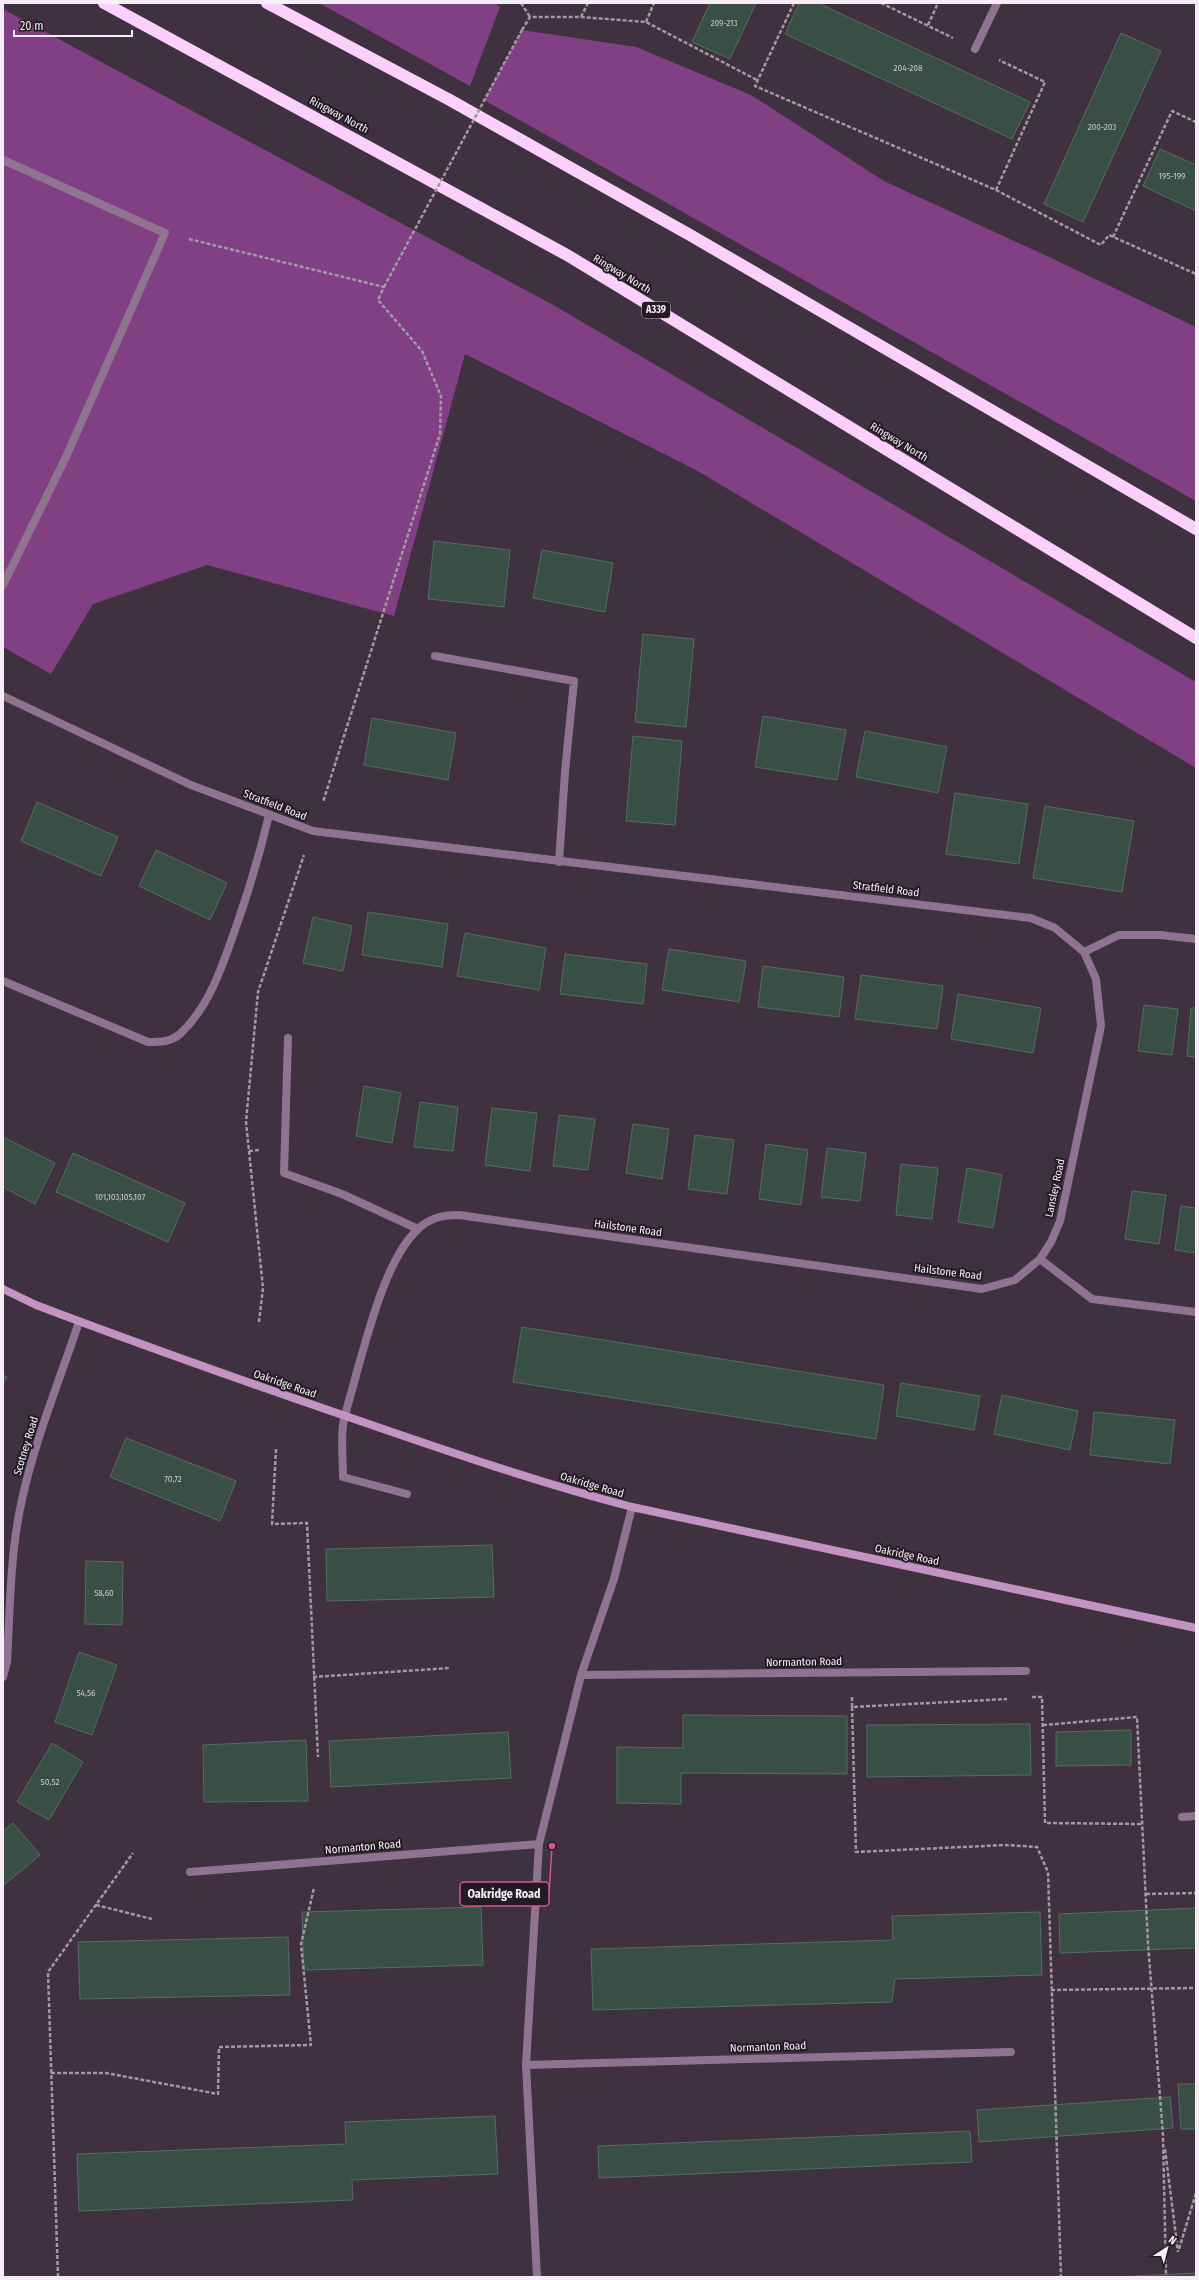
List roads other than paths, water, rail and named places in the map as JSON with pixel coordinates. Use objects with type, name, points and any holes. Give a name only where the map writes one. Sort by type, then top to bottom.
[{"type":"highway","name":"Ringway North","points":[[104,3],[566,255],[1196,638]]},
{"type":"highway","points":[[267,3],[448,99],[690,234],[1196,529]]},
{"type":"street","points":[[975,49],[997,3]]},
{"type":"street","points":[[3,160],[165,233],[66,457],[3,585]]},
{"type":"street","points":[[435,656],[574,681],[565,772],[559,862]]},
{"type":"street","name":"Stratfield Road","points":[[3,696],[191,785],[313,831],[1031,918],[1055,928],[1084,952]]},
{"type":"street","points":[[3,981],[148,1042],[167,1041],[180,1035],[199,1012],[219,975],[257,866],[270,815]]},
{"type":"street","points":[[1084,952],[1120,934],[1160,935],[1196,939]]},
{"type":"street","name":"Lansley Road","points":[[1040,1259],[1060,1221],[1101,1026],[1096,979],[1084,952]]},
{"type":"street","points":[[288,1038],[284,1173],[342,1194],[418,1229]]},
{"type":"street","name":"Hailstone Road","points":[[407,1494],[343,1477],[343,1426],[376,1307],[397,1258],[407,1241],[418,1229],[431,1220],[444,1215],[458,1215],[982,1289],[1015,1280],[1040,1259]]},
{"type":"street","points":[[1040,1259],[1092,1299],[1196,1312]]},
{"type":"street","name":"Oakridge Road","points":[[3,1289],[36,1305],[80,1322],[262,1389],[485,1464],[632,1507],[1196,1628]]},
{"type":"street","name":"Scotney Road","points":[[3,1677],[7,1662],[14,1544],[21,1504],[34,1454],[80,1322]]},
{"type":"street","points":[[538,2277],[526,2065],[539,1844],[581,1675],[614,1579],[632,1507]]},
{"type":"street","name":"Normanton Road","points":[[581,1675],[1026,1671]]},
{"type":"street","points":[[1182,1817],[1196,1816]]},
{"type":"street","name":"Normanton Road","points":[[190,1872],[539,1844]]},
{"type":"street","name":"Normanton Road","points":[[526,2065],[1011,2052]]},
{"type":"place","name":"Oakridge Road","points":[[552,1846]]}]
